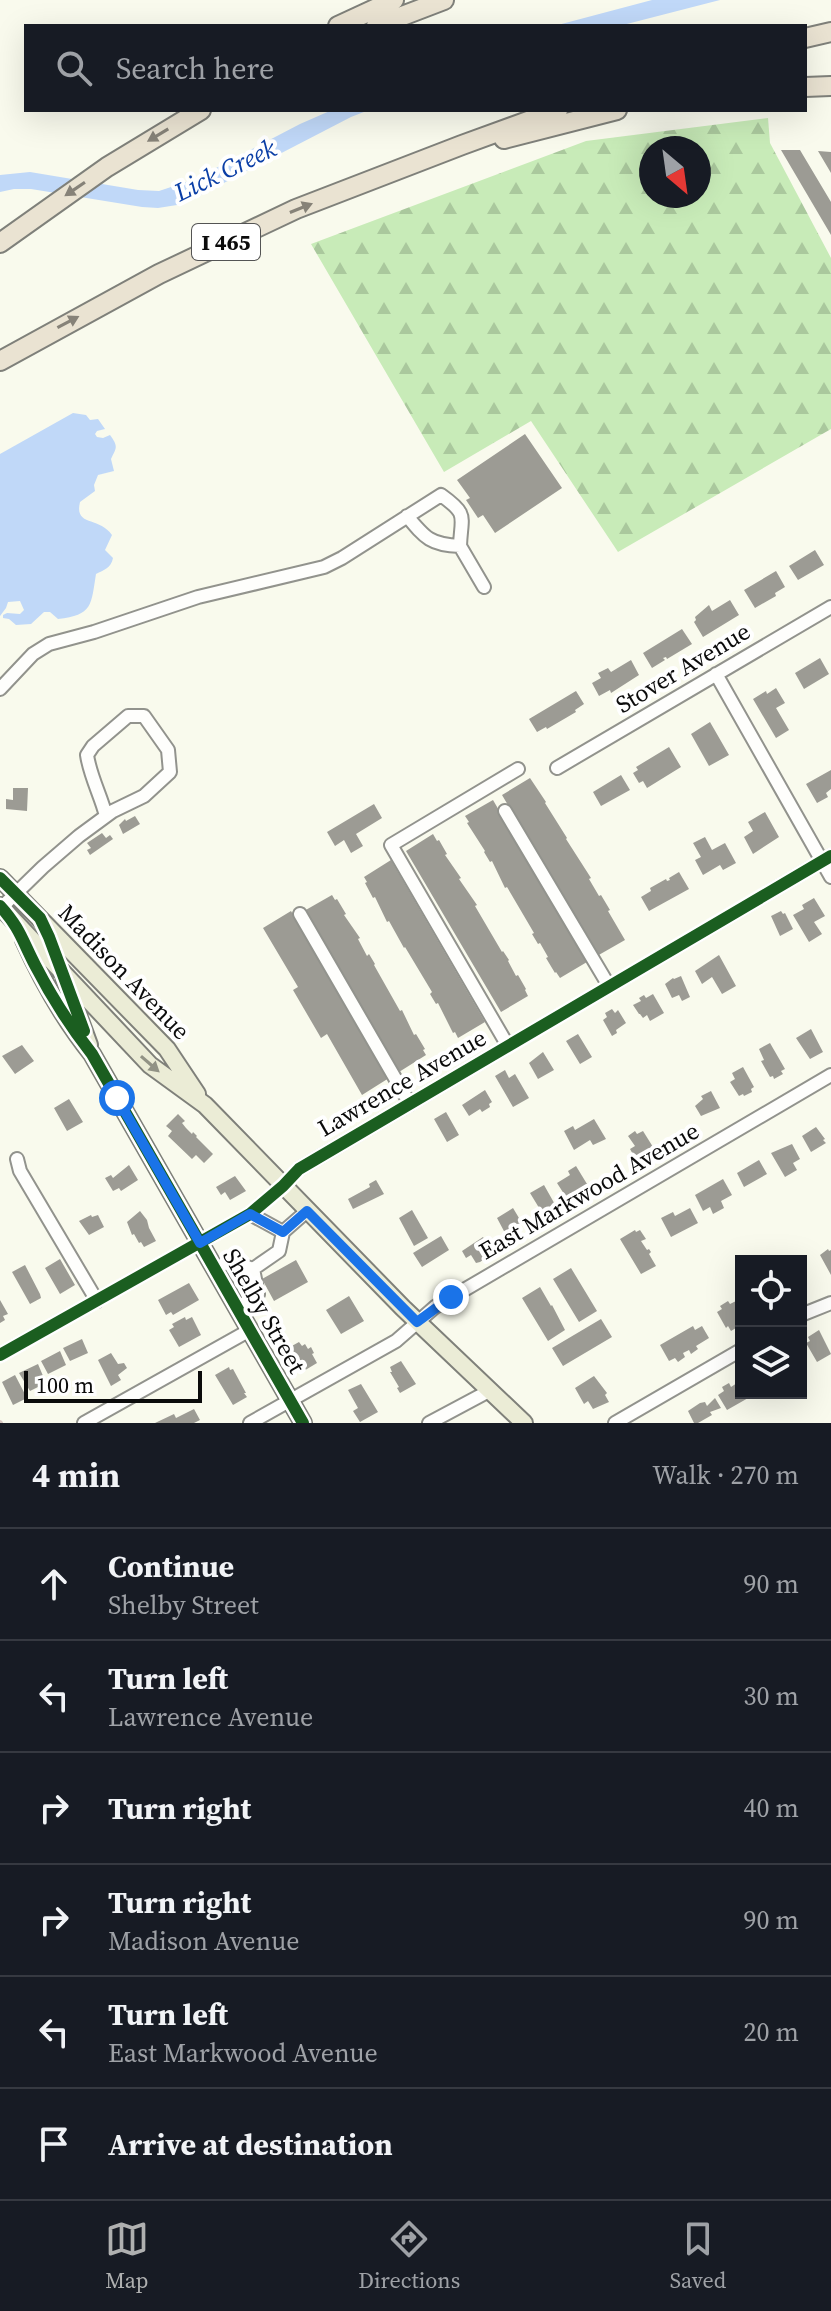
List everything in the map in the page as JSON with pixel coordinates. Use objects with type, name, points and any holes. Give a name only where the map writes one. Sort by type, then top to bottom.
[{"type":"highway","points":[[342,24],[394,0]]},
{"type":"highway","points":[[381,24],[444,0]]},
{"type":"highway","points":[[807,38],[831,32]]},
{"type":"highway","points":[[807,87],[831,86]]},
{"type":"highway","points":[[0,243],[121,158],[197,112]]},
{"type":"highway","name":"I 465","points":[[0,361],[134,287],[296,209],[553,112]]},
{"type":"highway","points":[[462,145],[514,137],[609,112]]},
{"type":"main road","name":"Madison Avenue","points":[[0,878],[167,1049],[205,1105],[417,1322],[524,1423]]},
{"type":"main road","name":"Madison Avenue","points":[[0,908],[150,1065],[205,1105]]},
{"type":"main road","name":"Shelby Street","points":[[40,918],[92,1054]]},
{"type":"main road","name":"Shelby Street","points":[[18,927],[35,965],[73,1030],[92,1054],[303,1423]]},
{"type":"main road","points":[[92,1054],[98,1032],[111,1024]]},
{"type":"street","points":[[0,689],[33,654],[49,644],[198,597],[324,567],[441,495],[463,517],[460,546],[484,587]]},
{"type":"street","points":[[407,516],[428,540],[460,546]]},
{"type":"street","name":"Stover Avenue","points":[[557,768],[831,607]]},
{"type":"street","points":[[716,674],[827,858],[831,877]]},
{"type":"street","points":[[0,908],[43,867],[106,816],[144,796],[170,772],[168,750],[144,716],[128,716],[87,755],[106,816]]},
{"type":"street","points":[[508,1046],[391,845],[518,769]]},
{"type":"street","points":[[505,811],[609,986]]},
{"type":"street","name":"Lawrence Avenue","points":[[0,1355],[250,1214],[299,1169],[827,858]]},
{"type":"street","points":[[300,914],[410,1104]]},
{"type":"street","name":"East Markwood Avenue","points":[[250,1423],[396,1341],[451,1297],[831,1075]]},
{"type":"street","points":[[17,1159],[20,1171],[97,1301]]},
{"type":"street","points":[[253,1269],[279,1251],[283,1232],[307,1211]]},
{"type":"street","points":[[250,1214],[283,1232]]},
{"type":"street","points":[[215,1269],[229,1261],[253,1269]]},
{"type":"street","points":[[237,1308],[258,1294],[253,1269]]},
{"type":"street","points":[[807,1313],[831,1303]]},
{"type":"street","points":[[84,1423],[250,1330]]},
{"type":"street","points":[[615,1423],[735,1353]]},
{"type":"street","points":[[429,1423],[489,1391]]},
{"type":"green space","points":[[768,118],[770,143],[831,258],[831,429],[618,552],[531,421],[444,472],[311,244],[586,141]]},
{"type":"water","points":[[652,0],[720,0],[627,24],[562,24]]},
{"type":"water","name":"Lick Creek","points":[[327,112],[364,112],[177,205],[142,207],[31,189],[0,192],[0,175],[30,172],[159,191],[195,179]]},
{"type":"water","points":[[73,413],[86,415],[90,420],[98,419],[105,429],[97,431],[97,437],[110,435],[116,445],[111,459],[114,471],[98,475],[95,491],[80,502],[79,510],[84,518],[101,525],[112,535],[105,550],[113,558],[109,566],[96,574],[91,601],[84,611],[58,619],[50,612],[44,612],[31,624],[16,625],[3,615],[20,614],[24,610],[20,601],[8,602],[0,616],[0,454]]},
{"type":"building","points":[[781,150],[800,150],[831,202],[831,235]]},
{"type":"building","points":[[818,151],[831,152],[831,173]]},
{"type":"building","points":[[525,434],[562,488],[495,533],[483,515],[478,518],[466,500],[470,498],[457,480]]},
{"type":"building","points":[[815,550],[824,565],[798,580],[789,566]]},
{"type":"building","points":[[776,571],[785,587],[755,608],[744,590]]},
{"type":"building","points":[[730,600],[739,615],[703,637],[694,622],[695,617],[709,605],[712,611]]},
{"type":"building","points":[[682,629],[692,644],[667,659],[663,658],[665,660],[652,668],[643,653]]},
{"type":"building","points":[[820,658],[829,674],[804,689],[795,673]]},
{"type":"building","points":[[631,660],[639,675],[611,693],[610,690],[599,696],[592,683],[601,678],[598,673],[608,668],[611,672]]},
{"type":"building","points":[[776,688],[785,703],[776,708],[789,730],[776,738],[753,699]]},
{"type":"building","points":[[576,691],[584,704],[576,712],[537,732],[529,719]]},
{"type":"building","points":[[710,722],[729,755],[709,766],[691,734]]},
{"type":"building","points":[[669,747],[681,767],[647,788],[643,781],[639,783],[633,773],[638,770],[636,767]]},
{"type":"building","points":[[831,770],[831,789],[826,793],[828,797],[817,803],[806,784]]},
{"type":"building","points":[[621,775],[630,790],[601,806],[593,792]]},
{"type":"building","points":[[530,778],[625,940],[597,956],[502,795]]},
{"type":"building","points":[[13,788],[28,788],[27,811],[6,809],[6,799],[13,800]]},
{"type":"building","points":[[493,800],[587,962],[560,978],[467,823],[465,816]]},
{"type":"building","points":[[374,804],[382,818],[356,834],[363,846],[351,853],[344,840],[335,846],[327,832]]},
{"type":"building","points":[[765,812],[779,837],[753,854],[744,837],[753,831],[748,822]]},
{"type":"building","points":[[135,816],[140,824],[123,834],[119,825]]},
{"type":"building","points":[[102,833],[106,838],[110,835],[113,839],[90,855],[87,850],[91,848],[87,843]]},
{"type":"building","points":[[433,834],[526,989],[528,996],[501,1012],[406,851]]},
{"type":"building","points":[[705,837],[712,850],[725,843],[736,863],[723,870],[720,865],[703,875],[695,860],[701,857],[693,843]]},
{"type":"building","points":[[391,860],[485,1022],[458,1038],[365,883],[364,877]]},
{"type":"building","points":[[679,872],[689,889],[649,911],[641,897],[651,891],[650,888],[666,879],[670,880]]},
{"type":"building","points":[[332,895],[425,1049],[426,1055],[399,1072],[304,911]]},
{"type":"building","points":[[814,898],[825,916],[814,922],[822,934],[809,942],[793,915]]},
{"type":"building","points":[[291,911],[389,1078],[362,1095],[327,1034],[321,1038],[293,990],[298,987],[263,928]]},
{"type":"building","points":[[781,911],[793,929],[780,936],[771,916]]},
{"type":"building","points":[[719,955],[736,986],[722,994],[712,977],[702,984],[695,971]]},
{"type":"building","points":[[681,976],[690,997],[682,1001],[679,995],[672,998],[665,984]]},
{"type":"building","points":[[653,994],[664,1013],[650,1021],[647,1015],[643,1018],[633,1005],[641,1001],[639,998],[644,995],[646,998]]},
{"type":"building","points":[[612,1009],[615,1013],[618,1010],[626,1023],[612,1036],[603,1020],[607,1017],[605,1013]]},
{"type":"building","points":[[811,1029],[823,1052],[810,1059],[796,1038]]},
{"type":"building","points":[[578,1034],[592,1057],[580,1064],[566,1041]]},
{"type":"building","points":[[770,1043],[785,1069],[774,1079],[761,1061],[764,1060],[759,1049]]},
{"type":"building","points":[[22,1045],[34,1061],[15,1074],[2,1056]]},
{"type":"building","points":[[543,1052],[554,1070],[538,1079],[529,1063]]},
{"type":"building","points":[[743,1067],[754,1087],[752,1092],[739,1096],[730,1082],[735,1079],[732,1073]]},
{"type":"building","points":[[505,1070],[509,1078],[515,1074],[529,1098],[513,1107],[495,1076]]},
{"type":"building","points":[[485,1090],[492,1102],[490,1107],[469,1116],[462,1105]]},
{"type":"building","points":[[711,1091],[720,1108],[701,1116],[695,1106],[703,1099],[701,1096]]},
{"type":"building","points":[[69,1099],[83,1122],[67,1131],[54,1108]]},
{"type":"building","points":[[446,1112],[459,1135],[447,1142],[434,1119]]},
{"type":"building","points":[[178,1114],[185,1121],[182,1123],[186,1128],[213,1154],[204,1163],[196,1155],[192,1159],[168,1136],[172,1131],[166,1126]]},
{"type":"building","points":[[594,1119],[606,1139],[593,1145],[590,1140],[574,1150],[564,1131],[573,1126],[575,1130]]},
{"type":"building","points":[[816,1127],[826,1143],[811,1152],[802,1136]]},
{"type":"building","points":[[635,1131],[637,1134],[643,1131],[653,1147],[653,1151],[643,1157],[641,1154],[635,1158],[630,1149],[635,1146],[628,1136]]},
{"type":"building","points":[[792,1144],[800,1159],[793,1163],[797,1170],[785,1177],[771,1153]]},
{"type":"building","points":[[759,1160],[767,1174],[744,1187],[737,1173]]},
{"type":"building","points":[[129,1165],[138,1180],[121,1191],[119,1188],[113,1191],[105,1178],[111,1175],[113,1178]]},
{"type":"building","points":[[576,1166],[587,1184],[566,1197],[557,1183],[570,1175],[568,1171]]},
{"type":"building","points":[[235,1176],[246,1191],[230,1200],[225,1192],[221,1195],[216,1187]]},
{"type":"building","points":[[723,1179],[732,1195],[721,1201],[724,1208],[713,1214],[710,1207],[703,1211],[695,1195]]},
{"type":"building","points":[[376,1180],[384,1194],[353,1209],[348,1199],[370,1187],[369,1184]]},
{"type":"building","points":[[544,1185],[557,1208],[544,1216],[530,1193]]},
{"type":"building","points":[[513,1208],[522,1223],[517,1225],[519,1229],[505,1233],[497,1218]]},
{"type":"building","points":[[690,1208],[698,1223],[671,1237],[661,1218],[673,1212],[675,1216]]},
{"type":"building","points":[[412,1210],[428,1238],[414,1246],[399,1218]]},
{"type":"building","points":[[140,1211],[156,1241],[144,1247],[132,1235],[127,1222]]},
{"type":"building","points":[[98,1215],[104,1227],[89,1235],[79,1221]]},
{"type":"building","points":[[640,1230],[646,1239],[641,1241],[651,1252],[649,1254],[656,1266],[641,1274],[620,1239]]},
{"type":"building","points":[[441,1236],[449,1250],[422,1267],[413,1253]]},
{"type":"building","points":[[483,1237],[493,1253],[476,1263],[471,1255],[466,1258],[462,1251]]},
{"type":"building","points":[[831,1250],[831,1275],[820,1255]]},
{"type":"building","points":[[60,1259],[75,1285],[60,1294],[45,1268]]},
{"type":"building","points":[[296,1260],[308,1282],[274,1301],[262,1279]]},
{"type":"building","points":[[25,1265],[41,1298],[30,1304],[12,1272]]},
{"type":"building","points":[[571,1268],[597,1311],[579,1322],[553,1279]]},
{"type":"building","points":[[189,1283],[199,1300],[173,1315],[171,1312],[166,1315],[158,1300]]},
{"type":"building","points":[[540,1287],[565,1330],[548,1341],[522,1298]]},
{"type":"building","points":[[349,1296],[364,1321],[341,1334],[326,1310]]},
{"type":"building","points":[[0,1300],[8,1314],[3,1316],[5,1320],[0,1323]]},
{"type":"building","points":[[728,1301],[730,1304],[735,1302],[735,1329],[731,1331],[717,1312],[722,1309],[720,1306]]},
{"type":"building","points":[[185,1317],[186,1320],[192,1317],[201,1335],[179,1347],[169,1330],[174,1327],[172,1324]]},
{"type":"building","points":[[601,1319],[612,1337],[563,1366],[552,1348]]},
{"type":"building","points":[[693,1326],[695,1330],[702,1326],[709,1338],[696,1346],[698,1349],[691,1354],[689,1350],[683,1353],[685,1357],[678,1362],[675,1358],[669,1361],[660,1345]]},
{"type":"building","points":[[819,1330],[831,1354],[817,1362],[807,1345],[810,1341],[808,1337]]},
{"type":"building","points":[[82,1339],[88,1353],[70,1361],[63,1348]]},
{"type":"building","points":[[299,1342],[308,1349],[311,1347],[317,1363],[302,1372],[290,1347]]},
{"type":"building","points":[[60,1351],[66,1365],[48,1374],[41,1361]]},
{"type":"building","points":[[111,1353],[118,1364],[124,1363],[127,1368],[118,1375],[121,1380],[111,1386],[98,1360]]},
{"type":"building","points":[[401,1361],[416,1384],[400,1393],[390,1367]]},
{"type":"building","points":[[38,1364],[46,1383],[30,1391],[19,1373]]},
{"type":"building","points":[[229,1367],[233,1369],[247,1397],[233,1405],[215,1375]]},
{"type":"building","points":[[15,1375],[27,1398],[13,1405],[2,1382]]},
{"type":"building","points":[[594,1376],[607,1393],[609,1402],[593,1409],[588,1401],[584,1404],[575,1388]]},
{"type":"building","points":[[729,1383],[731,1387],[735,1384],[735,1399],[746,1399],[727,1410],[718,1395],[724,1391],[722,1387]]},
{"type":"building","points":[[361,1384],[378,1412],[360,1422],[353,1411],[358,1408],[348,1390]]},
{"type":"building","points":[[715,1398],[721,1408],[694,1423],[688,1411],[700,1403],[705,1402],[707,1406]]},
{"type":"building","points":[[194,1409],[200,1420],[194,1423],[155,1423],[174,1414],[176,1418]]},
{"type":"cycle path","points":[[0,1355],[250,1214],[299,1169],[831,856]]},
{"type":"cycle path","points":[[0,878],[40,918],[84,1031]]},
{"type":"cycle path","points":[[0,906],[16,928],[54,999],[92,1054],[303,1423]]},
{"type":"route","points":[[117,1098],[200,1243],[250,1214],[283,1232],[307,1211],[417,1322],[451,1297]]}]
